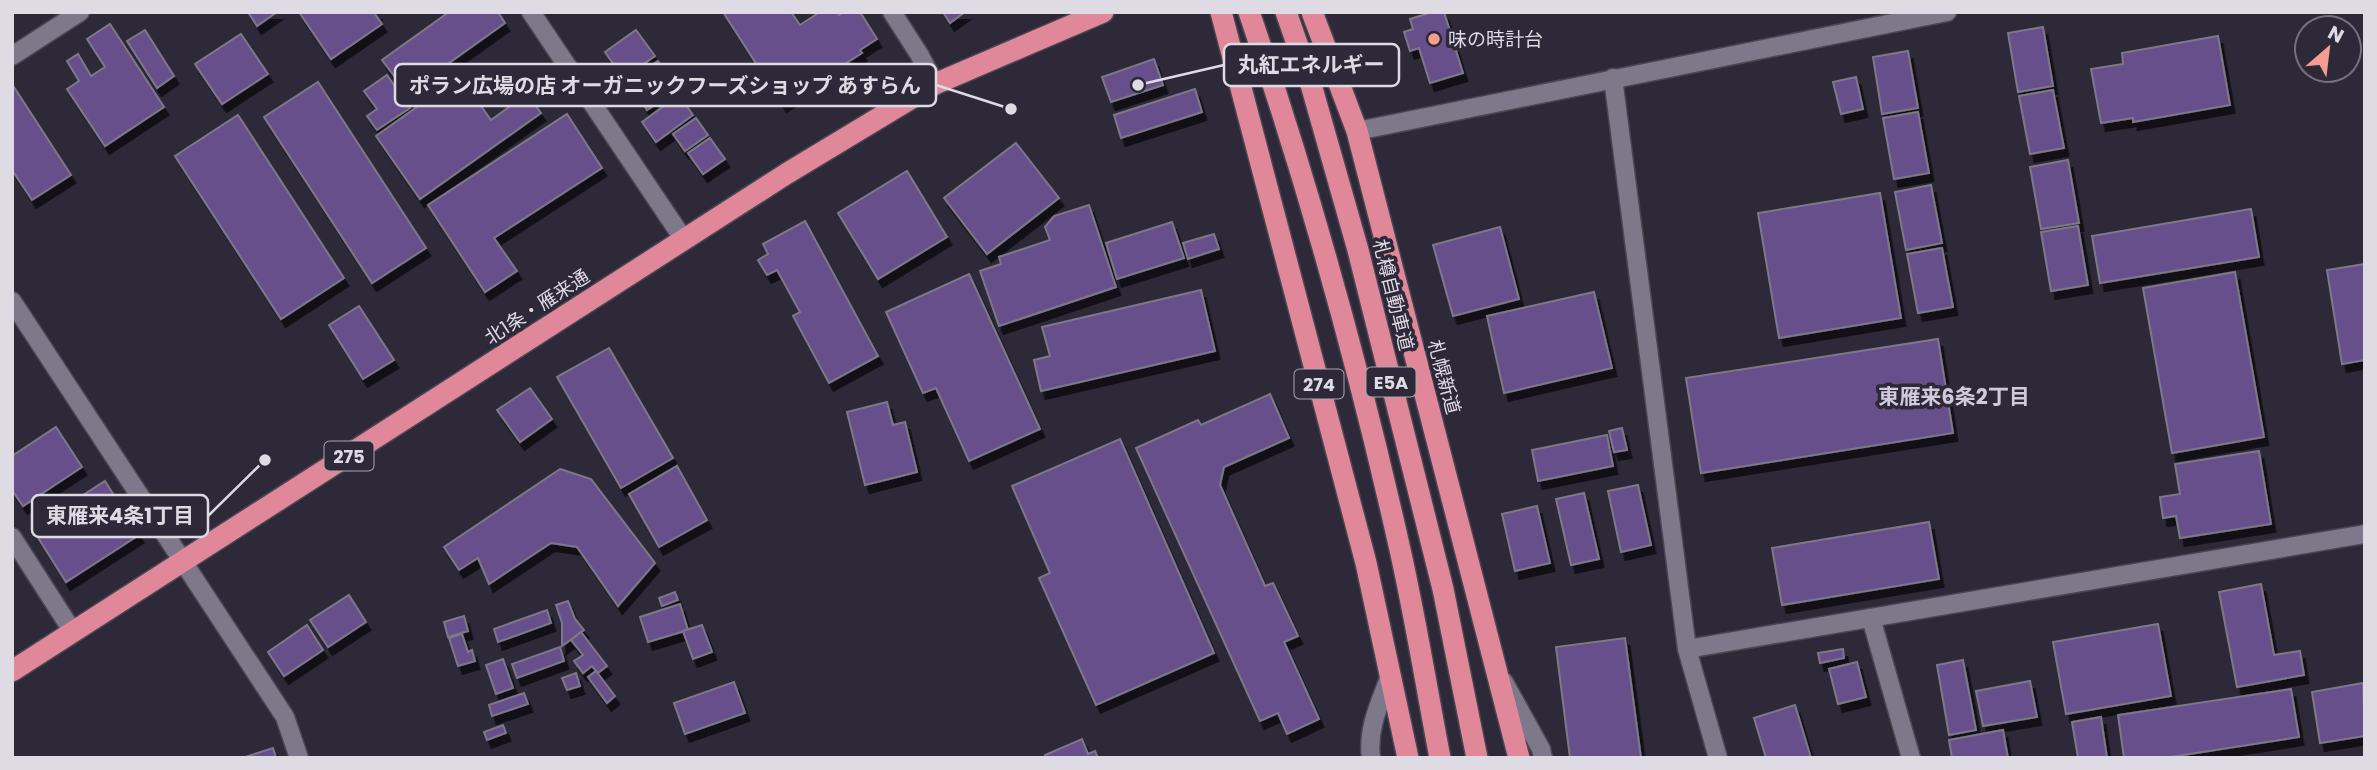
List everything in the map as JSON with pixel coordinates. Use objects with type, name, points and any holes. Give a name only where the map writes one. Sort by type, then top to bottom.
[{"type":"highway","name":"北1条・雁来通","points":[[12,671],[786,174],[935,84],[1103,12]]},
{"type":"highway","name":"274","points":[[1221,12],[1366,563],[1408,758]]},
{"type":"highway","name":"E5A","points":[[1249,12],[1329,265],[1401,555],[1440,758]]},
{"type":"highway","name":"札樽自動車道","points":[[1286,12],[1310,81],[1359,250],[1443,589],[1477,758]]},
{"type":"highway","name":"札幌新道","points":[[1312,12],[1357,131],[1518,754]]},
{"type":"street","points":[[12,56],[80,12]]},
{"type":"street","points":[[530,12],[684,240]]},
{"type":"street","points":[[892,12],[935,84]]},
{"type":"street","points":[[1357,131],[1947,12]]},
{"type":"street","points":[[1613,78],[1687,649],[1718,758]]},
{"type":"street","points":[[12,301],[285,718],[299,758]]},
{"type":"street","points":[[1687,649],[2365,534]]},
{"type":"street","points":[[12,537],[74,632]]},
{"type":"street","points":[[1871,618],[1911,758]]},
{"type":"street","points":[[1496,667],[1542,749],[1543,758]]},
{"type":"street","points":[[1371,758],[1369,743],[1373,721],[1390,676]]},
{"type":"building","points":[[248,12],[277,12],[257,26]]},
{"type":"building","points":[[299,12],[377,12],[375,14],[382,24],[331,59]]},
{"type":"building","points":[[449,12],[498,12],[505,23],[407,93],[382,60]]},
{"type":"building","points":[[723,12],[791,12],[800,25],[820,12],[837,12],[839,15],[844,12],[860,12],[877,39],[860,50],[862,53],[782,104]]},
{"type":"building","points":[[943,12],[965,12],[950,23]]},
{"type":"building","points":[[1433,12],[1444,12],[1463,73],[1430,83],[1419,48],[1410,51],[1404,32],[1413,29],[1410,19]]},
{"type":"building","points":[[110,24],[164,107],[105,146],[67,89],[79,81],[67,61],[78,54],[91,76],[105,67],[87,39]]},
{"type":"building","points":[[2043,27],[2053,86],[2018,92],[2008,33]]},
{"type":"building","points":[[145,30],[174,76],[157,88],[127,41]]},
{"type":"building","points":[[636,30],[655,56],[623,78],[605,52]]},
{"type":"building","points":[[241,34],[268,74],[222,104],[195,64]]},
{"type":"building","points":[[2218,36],[2230,105],[2133,122],[2133,118],[2101,123],[2091,69],[2123,64],[2122,53]]},
{"type":"building","points":[[1908,51],[1918,108],[1882,114],[1873,57]]},
{"type":"building","points":[[1154,59],[1163,85],[1111,102],[1102,77]]},
{"type":"building","points":[[658,61],[677,90],[647,110],[628,81]]},
{"type":"building","points":[[472,68],[478,77],[466,85],[491,120],[527,94],[541,113],[420,199],[376,136]]},
{"type":"building","points":[[387,75],[410,108],[377,130],[367,116],[377,109],[364,91]]},
{"type":"building","points":[[1856,77],[1863,109],[1841,114],[1833,82]]},
{"type":"building","points":[[318,82],[426,248],[372,283],[264,117]]},
{"type":"building","points":[[12,84],[71,175],[32,200],[12,170]]},
{"type":"building","points":[[1195,89],[1202,112],[1121,138],[1114,115]]},
{"type":"building","points":[[2053,90],[2064,148],[2030,154],[2019,96]]},
{"type":"building","points":[[679,95],[693,115],[656,142],[642,122]]},
{"type":"building","points":[[1918,112],[1929,173],[1894,179],[1883,118]]},
{"type":"building","points":[[567,114],[602,168],[494,238],[517,271],[485,292],[428,205]]},
{"type":"building","points":[[238,115],[344,278],[281,319],[175,156]]},
{"type":"building","points":[[696,118],[708,135],[685,151],[673,134]]},
{"type":"building","points":[[710,138],[725,159],[703,174],[688,153]]},
{"type":"building","points":[[1016,143],[1059,198],[987,254],[944,198]]},
{"type":"building","points":[[2068,160],[2079,223],[2041,229],[2030,167]]},
{"type":"building","points":[[907,171],[947,237],[878,279],[838,213]]},
{"type":"building","points":[[1931,185],[1942,243],[1906,250],[1895,192]]},
{"type":"building","points":[[1880,193],[1901,318],[1779,338],[1758,213]]},
{"type":"building","points":[[1089,205],[1116,287],[999,326],[980,271],[1001,264],[999,257],[1050,240],[1045,227],[1054,216]]},
{"type":"building","points":[[2251,209],[2259,257],[2100,283],[2092,236]]},
{"type":"building","points":[[805,221],[878,356],[829,383],[793,316],[800,312],[777,270],[767,275],[758,260],[768,254],[763,244]]},
{"type":"building","points":[[1172,222],[1184,258],[1117,279],[1106,243]]},
{"type":"building","points":[[2078,226],[2088,285],[2051,291],[2041,232]]},
{"type":"building","points":[[1500,227],[1519,299],[1453,316],[1433,245]]},
{"type":"building","points":[[1214,234],[1219,249],[1188,259],[1183,243]]},
{"type":"building","points":[[1942,248],[1953,307],[1918,313],[1907,254]]},
{"type":"building","points":[[2365,264],[2365,360],[2342,364],[2327,270]]},
{"type":"building","points":[[2235,272],[2264,437],[2172,453],[2143,288]]},
{"type":"building","points":[[969,274],[1040,429],[969,461],[936,388],[923,393],[886,312]]},
{"type":"building","points":[[1201,290],[1215,351],[1041,391],[1034,360],[1050,356],[1042,327]]},
{"type":"building","points":[[1594,292],[1612,368],[1504,393],[1487,316]]},
{"type":"building","points":[[359,306],[394,360],[363,379],[329,325]]},
{"type":"building","points":[[1938,339],[1953,433],[1701,473],[1686,378]]},
{"type":"building","points":[[609,348],[673,458],[621,488],[557,377]]},
{"type":"building","points":[[530,388],[552,419],[520,442],[497,410]]},
{"type":"building","points":[[1270,394],[1289,438],[1224,467],[1220,485],[1265,586],[1273,583],[1298,636],[1284,642],[1319,719],[1287,734],[1278,713],[1260,721],[1136,448],[1198,420],[1201,425]]},
{"type":"building","points":[[887,402],[893,425],[905,422],[917,472],[865,485],[847,412]]},
{"type":"building","points":[[56,427],[82,467],[23,506],[12,490],[12,456]]},
{"type":"building","points":[[1622,428],[1627,450],[1614,452],[1609,431]]},
{"type":"building","points":[[1607,435],[1613,466],[1538,481],[1532,450]]},
{"type":"building","points":[[1120,439],[1214,653],[1096,705],[1039,578],[1050,573],[1012,486]]},
{"type":"building","points":[[2259,451],[2271,524],[2180,538],[2176,516],[2163,518],[2160,497],[2180,494],[2175,464]]},
{"type":"building","points":[[677,466],[707,520],[659,547],[629,494]]},
{"type":"building","points":[[560,469],[591,479],[655,563],[618,606],[577,547],[551,543],[489,584],[478,558],[459,570],[444,547]]},
{"type":"building","points":[[105,481],[139,535],[66,582],[32,528]]},
{"type":"building","points":[[1638,485],[1651,545],[1621,552],[1608,491]]},
{"type":"building","points":[[1584,493],[1599,559],[1571,565],[1556,499]]},
{"type":"building","points":[[1537,506],[1550,563],[1515,571],[1502,514]]},
{"type":"building","points":[[1929,522],[1939,579],[1782,605],[1772,548]]},
{"type":"building","points":[[2261,584],[2274,655],[2300,651],[2304,675],[2237,687],[2219,592]]},
{"type":"building","points":[[675,592],[678,600],[662,606],[659,598]]},
{"type":"building","points":[[349,595],[366,622],[328,647],[310,620]]},
{"type":"building","points":[[568,601],[575,619],[584,630],[562,646],[562,623],[556,605]]},
{"type":"building","points":[[680,604],[688,630],[648,642],[640,617]]},
{"type":"building","points":[[547,610],[551,623],[498,642],[494,629]]},
{"type":"building","points":[[464,616],[468,631],[448,637],[444,622]]},
{"type":"building","points":[[2158,624],[2171,696],[2066,714],[2053,642]]},
{"type":"building","points":[[307,625],[323,650],[284,676],[268,652]]},
{"type":"building","points":[[702,625],[712,652],[693,659],[683,631]]},
{"type":"building","points":[[581,632],[607,666],[598,673],[592,666],[583,673],[574,661],[583,655],[571,640]]},
{"type":"building","points":[[462,634],[468,652],[472,650],[475,661],[458,666],[449,638]]},
{"type":"building","points":[[1625,638],[1641,758],[1570,758],[1556,647]]},
{"type":"building","points":[[560,647],[564,661],[517,678],[512,664]]},
{"type":"building","points":[[1843,649],[1844,658],[1820,663],[1818,653]]},
{"type":"building","points":[[503,659],[513,688],[496,694],[486,665]]},
{"type":"building","points":[[1963,660],[1976,730],[1949,735],[1937,665]]},
{"type":"building","points":[[1857,662],[1866,697],[1838,704],[1829,669]]},
{"type":"building","points":[[596,671],[615,696],[607,703],[588,677]]},
{"type":"building","points":[[576,673],[580,686],[567,690],[562,678]]},
{"type":"building","points":[[2030,681],[2037,717],[1983,726],[1976,691]]},
{"type":"building","points":[[734,682],[745,713],[685,734],[674,703]]},
{"type":"building","points":[[2363,683],[2365,736],[2320,743],[2312,692]]},
{"type":"building","points":[[2291,689],[2299,737],[2164,758],[2124,758],[2118,715]]},
{"type":"building","points":[[524,693],[528,704],[492,716],[489,705]]},
{"type":"building","points":[[1795,705],[1811,758],[1766,758],[1754,718]]},
{"type":"building","points":[[2101,717],[2107,758],[2078,758],[2072,722]]},
{"type":"building","points":[[503,725],[506,733],[487,740],[484,732]]},
{"type":"building","points":[[2003,730],[2008,758],[1952,758],[1949,740]]},
{"type":"building","points":[[1082,739],[1088,754],[1095,751],[1098,758],[1046,758],[1045,755]]},
{"type":"building","points":[[273,748],[276,758],[242,758]]},
{"type":"place","name":"味の時計台","points":[[1434,39]]},
{"type":"place","name":"丸紅エネルギー","points":[[1138,85]]},
{"type":"place","name":"ポラン広場の店 オーガニックフーズショップ あすらん","points":[[1011,109]]},
{"type":"place","name":"東雁来4条1丁目","points":[[265,460]]},
{"type":"district","name":"東雁来6条2丁目","points":[[1954,396]]}]
